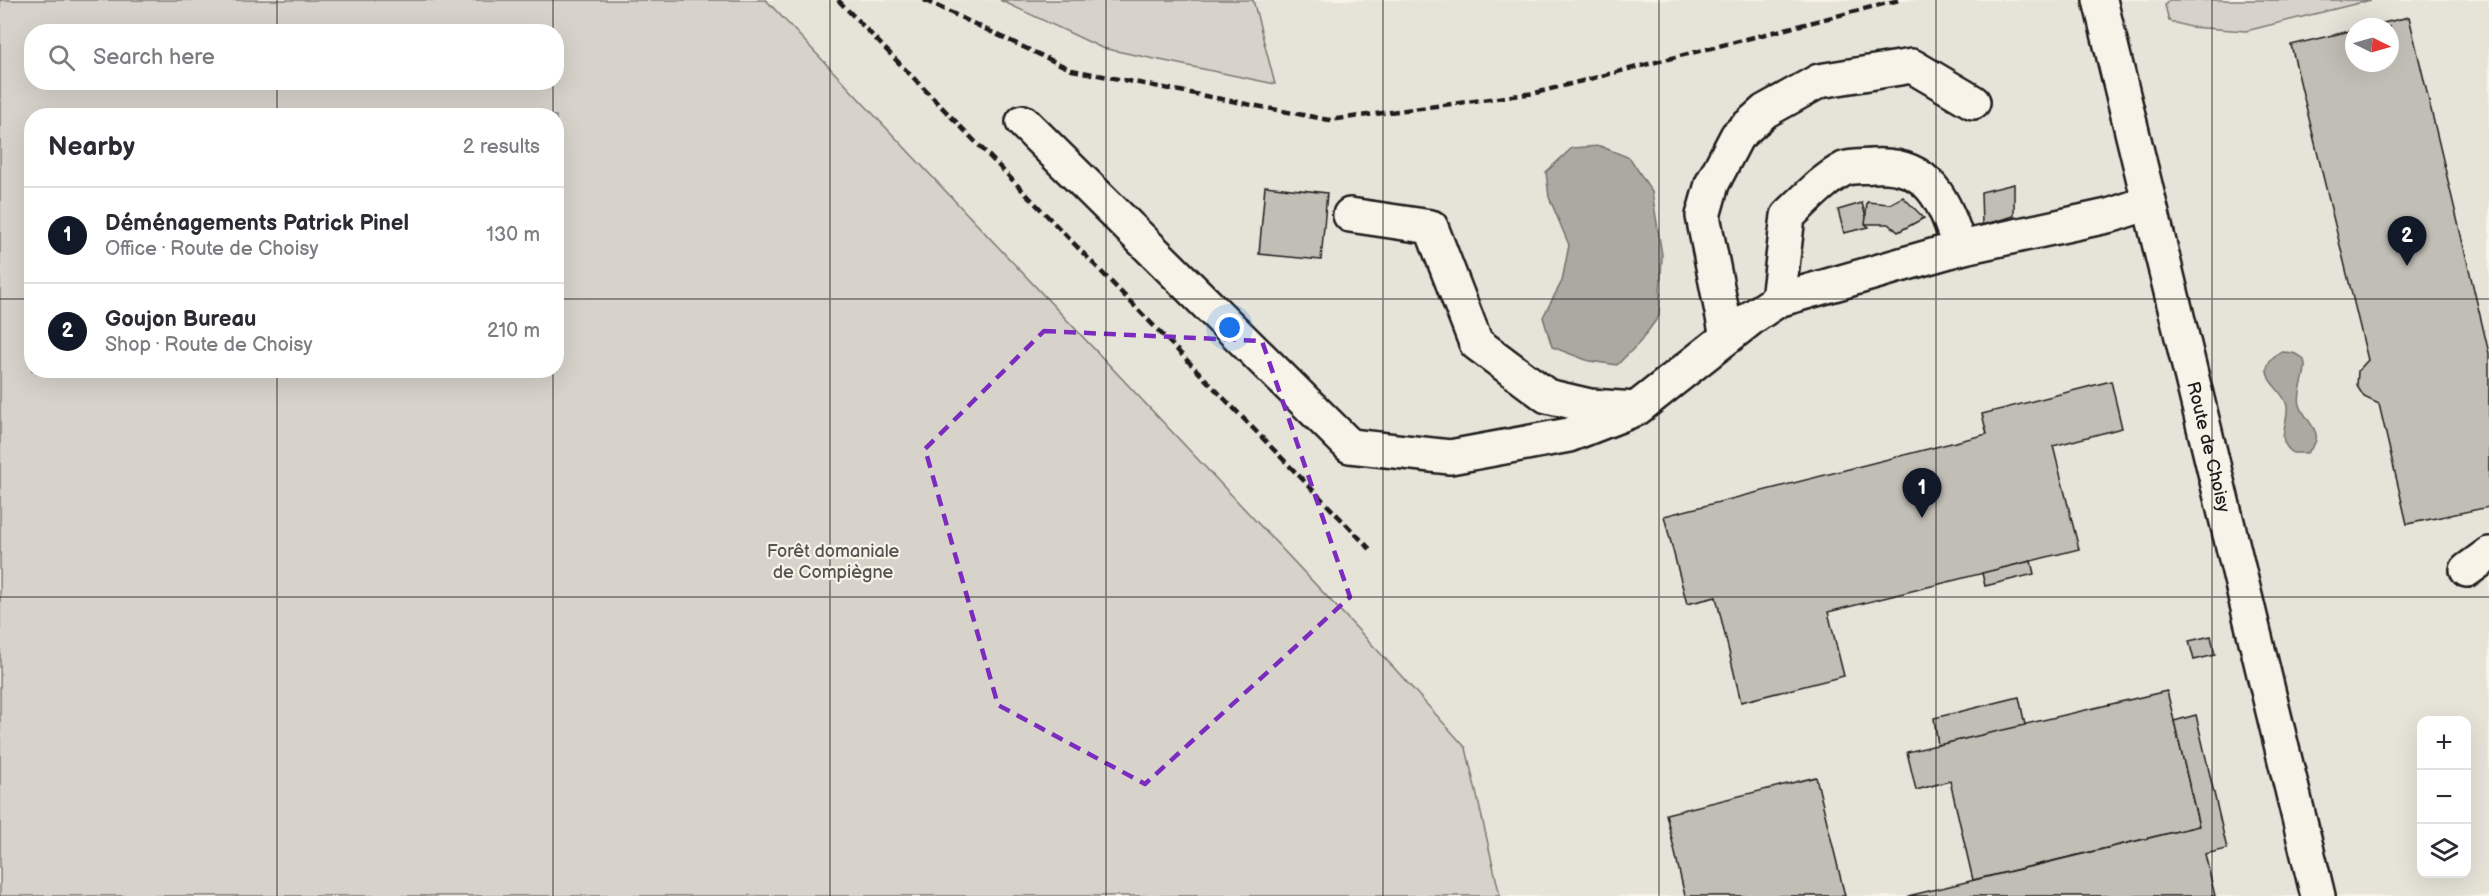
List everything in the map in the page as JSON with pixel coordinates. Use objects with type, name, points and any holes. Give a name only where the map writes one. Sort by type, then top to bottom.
[{"type":"street","name":"Route de Choisy","points":[[2100,0],[2318,896]]},
{"type":"street","points":[[1727,337],[1703,216],[1712,184],[1737,136],[1765,111],[1819,81],[1912,66],[1973,102]]},
{"type":"street","points":[[1023,122],[1350,446],[1450,457],[1569,435],[1636,409],[1778,300],[1960,248],[2112,215],[2148,202]]},
{"type":"street","points":[[1778,300],[1788,216],[1814,191],[1846,168],[1883,166],[1908,171],[1924,179],[1947,209],[1960,248]]},
{"type":"street","points":[[1350,215],[1431,227],[1476,343],[1548,396],[1590,406],[1636,409]]},
{"type":"highlighted area","points":[[1044,331],[1262,341],[1350,597],[1145,784],[998,705],[925,449]]},
{"type":"shaded area","points":[[766,0],[2489,0],[2489,896],[1472,896],[923,169]]},
{"type":"shaded area","points":[[1600,146],[1630,158],[1652,192],[1662,255],[1659,316],[1640,342],[1617,365],[1589,361],[1552,347],[1543,317],[1562,281],[1569,245],[1549,197],[1546,172],[1572,148]]},
{"type":"shaded area","points":[[2282,352],[2295,354],[2302,358],[2305,364],[2299,397],[2300,405],[2316,434],[2316,440],[2307,453],[2293,453],[2287,448],[2283,437],[2287,406],[2267,374],[2270,361]]},
{"type":"green space","name":"Forêt domaniale de Compiègne","points":[[0,0],[766,0],[1395,669],[1466,748],[1500,896],[0,896]]},
{"type":"green space","points":[[1000,0],[1253,0],[1275,84],[1102,48]]},
{"type":"green space","points":[[2169,0],[2371,0],[2246,31],[2190,27],[2169,21],[2165,5]]},
{"type":"building","points":[[2409,17],[2489,353],[2489,507],[2407,524],[2379,404],[2364,397],[2357,386],[2358,371],[2368,360],[2291,45],[2345,32],[2345,72],[2399,72],[2399,19]]},
{"type":"building","points":[[2014,184],[2014,216],[1982,225],[1981,192]]},
{"type":"building","points":[[1265,186],[1327,193],[1321,260],[1259,254]]},
{"type":"building","points":[[1903,197],[1924,218],[1898,232],[1889,224],[1865,224],[1867,202],[1890,204]]},
{"type":"building","points":[[1862,203],[1866,217],[1865,224],[1869,227],[1844,233],[1838,210]]},
{"type":"building","points":[[2111,381],[2122,428],[2053,446],[2079,549],[1828,612],[1844,676],[1741,702],[1716,597],[1687,604],[1664,516],[1987,434],[1982,414]]},
{"type":"building","points":[[2031,561],[2034,574],[1985,586],[1982,573]]},
{"type":"building","points":[[2211,636],[2215,655],[2194,660],[2189,641]]},
{"type":"building","points":[[2167,691],[2199,826],[1973,880],[1950,781],[1916,790],[1907,752]]},
{"type":"building","points":[[2019,697],[2025,725],[1938,745],[1934,718]]},
{"type":"building","points":[[2196,715],[2227,849],[2205,854],[2215,896],[1908,896],[2199,826],[2174,721]]},
{"type":"building","points":[[1816,777],[1845,896],[1685,896],[1666,814]]},
{"type":"railway","points":[[838,0],[1370,549]]},
{"type":"railway","points":[[924,0],[1072,70],[1329,120],[1535,93],[1899,0]]},
{"type":"place","name":"Goujon Bureau","points":[[2407,266]]},
{"type":"place","name":"Déménagements Patrick Pinel","points":[[1922,518]]}]
